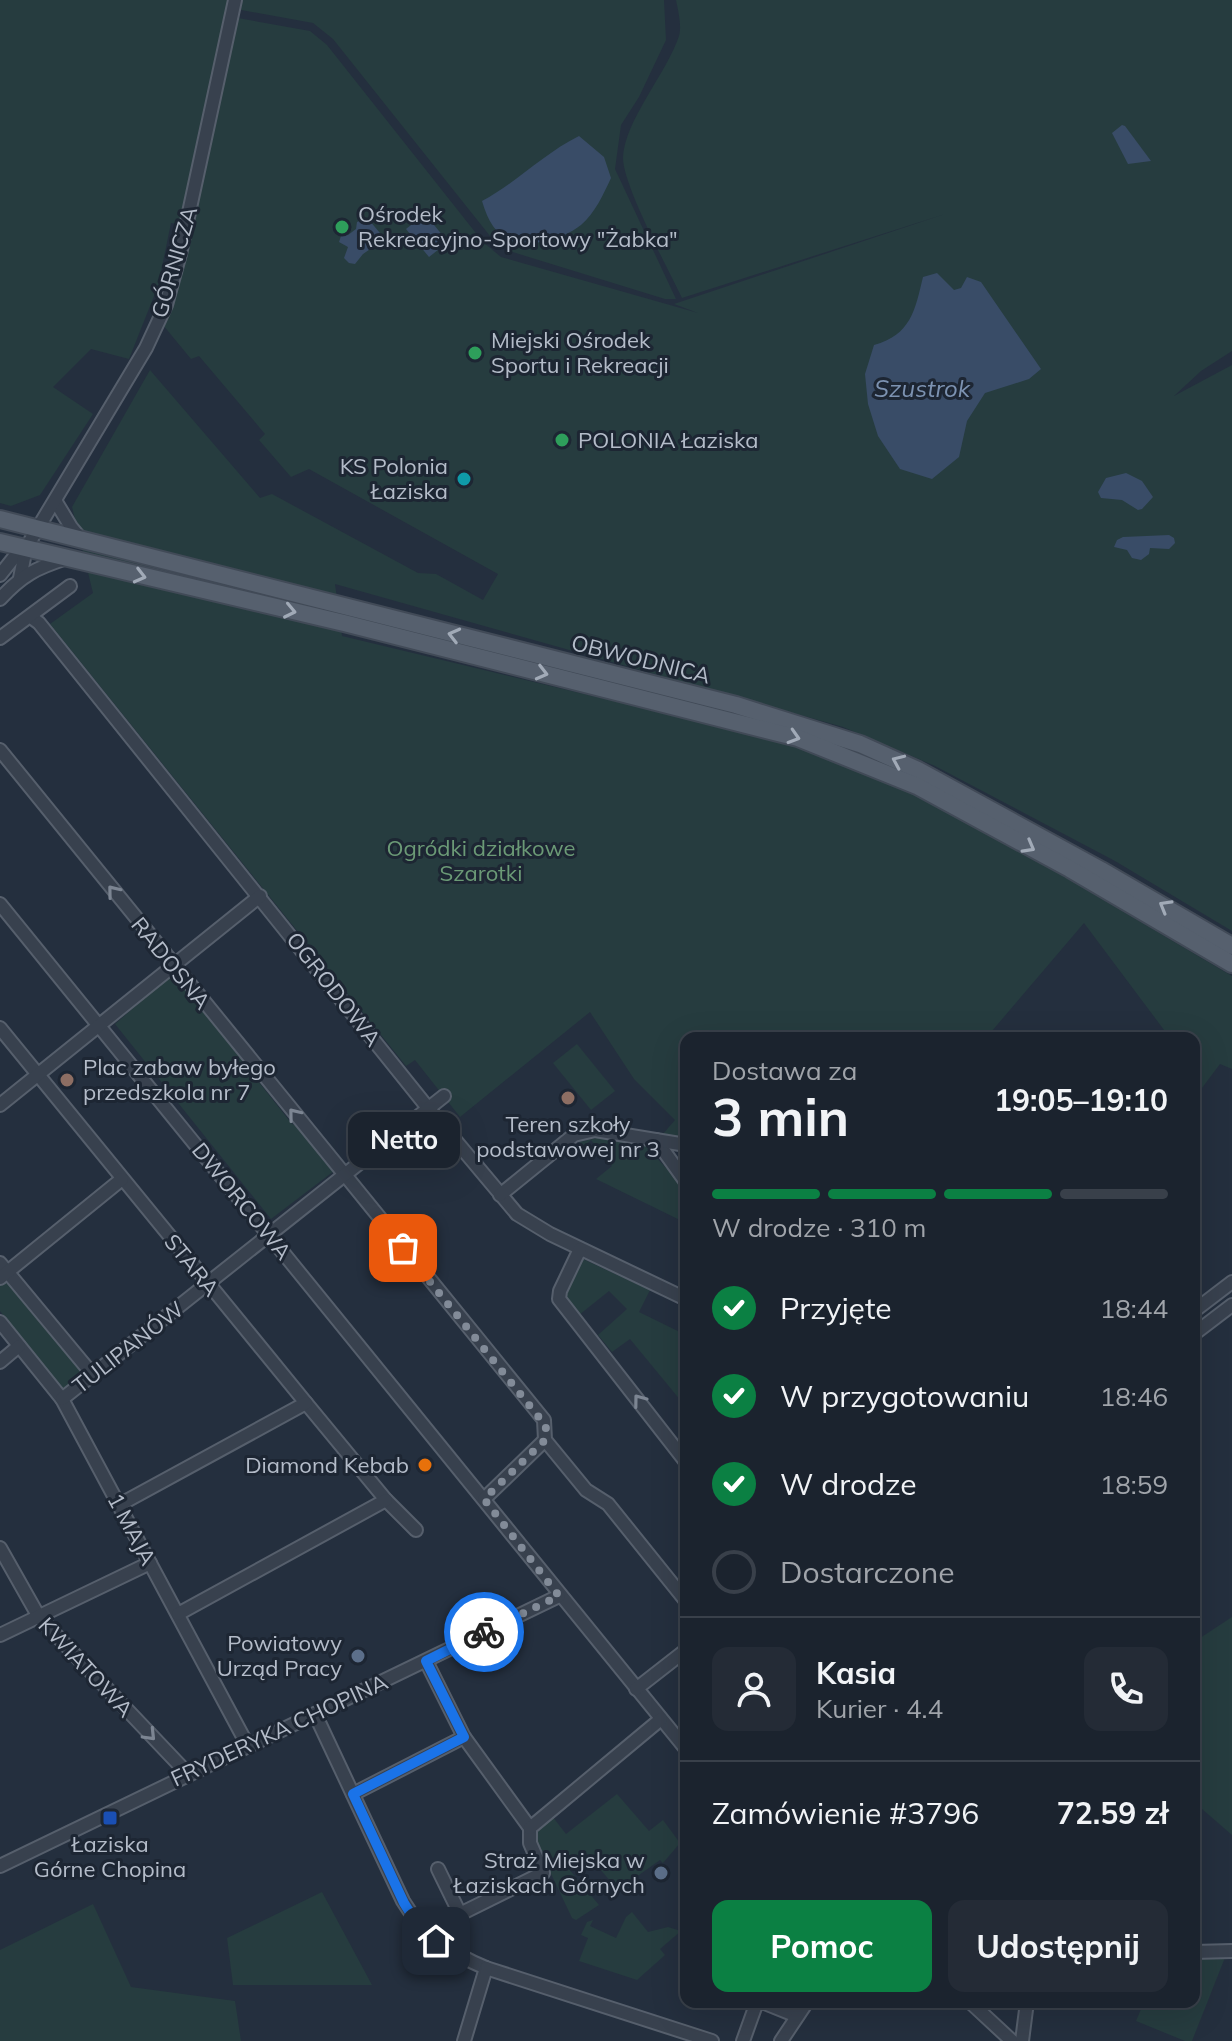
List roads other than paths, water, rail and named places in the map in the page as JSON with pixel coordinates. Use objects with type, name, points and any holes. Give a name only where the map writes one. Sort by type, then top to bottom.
[{"type":"main road","name":"OBWODNICA","points":[[0,519],[736,705],[860,744],[992,809],[1232,946]]},
{"type":"main road","name":"OBWODNICA","points":[[0,542],[359,627],[737,721],[819,745],[939,797],[1232,964]]},
{"type":"street","name":"GÓRNICZA","points":[[26,548],[146,348],[166,305],[180,254],[235,0]]},
{"type":"street","points":[[56,502],[81,539]]},
{"type":"street","points":[[0,575],[26,548]]},
{"type":"street","points":[[20,578],[26,548]]},
{"type":"street","points":[[0,599],[20,578],[39,567],[67,558]]},
{"type":"street","points":[[0,638],[70,586]]},
{"type":"street","name":"OGRODOWA","points":[[31,617],[39,623],[500,1195],[522,1218],[680,1296]]},
{"type":"street","name":"RADOSNA","points":[[0,750],[343,1175]]},
{"type":"street","points":[[0,1105],[260,896]]},
{"type":"street","name":"DWORCOWA","points":[[0,904],[680,1742]]},
{"type":"street","name":"STARA","points":[[0,1028],[386,1500],[416,1530]]},
{"type":"street","name":"TULIPANÓW","points":[[62,1399],[444,1096]]},
{"type":"street","points":[[500,1195],[574,1135],[595,1130],[680,1144]]},
{"type":"street","points":[[656,1140],[680,1174]]},
{"type":"street","points":[[343,1175],[544,1420],[545,1440],[586,1490],[608,1504],[680,1594]]},
{"type":"street","points":[[93,1375],[2,1271],[122,1179]]},
{"type":"street","points":[[580,1249],[559,1299],[680,1454]]},
{"type":"street","points":[[1200,1306],[1232,1282]]},
{"type":"street","points":[[1200,1329],[1232,1305]]},
{"type":"street","name":"1 MAJA","points":[[0,1322],[62,1399],[248,1746]]},
{"type":"street","points":[[0,1362],[19,1346]]},
{"type":"street","points":[[119,1505],[306,1403]]},
{"type":"street","points":[[484,1499],[545,1440]]},
{"type":"street","points":[[178,1614],[386,1500]]},
{"type":"street","name":"KWIATOWA","points":[[0,1548],[39,1617],[188,1774]]},
{"type":"street","points":[[0,1635],[150,1563]]},
{"type":"street","name":"FRYDERYKA CHOPINA","points":[[0,1866],[426,1661],[480,1630],[559,1596]]},
{"type":"street","points":[[636,1689],[680,1655]]},
{"type":"street","points":[[426,1661],[464,1737],[530,1828],[530,1843],[543,1873],[460,1914],[438,1869]]},
{"type":"street","points":[[315,1714],[412,1916],[436,1941],[486,1968],[712,2041]]},
{"type":"street","points":[[530,1828],[661,1719]]},
{"type":"street","points":[[353,1794],[464,1737]]},
{"type":"street","points":[[1200,1952],[1232,1951]]},
{"type":"street","points":[[464,2041],[486,1968]]},
{"type":"street","points":[[743,2041],[757,2008]]},
{"type":"street","points":[[776,2008],[797,2016]]},
{"type":"street","points":[[781,2041],[803,2008]]},
{"type":"street","points":[[976,2008],[1012,2041]]},
{"type":"street","points":[[1022,2041],[1026,2008]]},
{"type":"water","points":[[1122,125],[1151,161],[1128,164],[1112,133]]},
{"type":"water","points":[[579,136],[604,157],[611,178],[590,215],[573,230],[546,241],[522,243],[504,237],[491,223],[482,201]]},
{"type":"water","points":[[425,214],[448,242],[429,257],[406,229]]},
{"type":"water","points":[[369,220],[385,239],[363,254],[355,264],[349,263],[344,258],[348,247],[339,242],[341,236],[356,229],[357,222]]},
{"type":"water","name":"Szustrok","points":[[937,273],[954,290],[961,288],[967,277],[981,282],[1041,369],[1029,379],[985,393],[967,421],[959,457],[932,479],[900,469],[878,436],[868,404],[865,374],[874,345],[886,341],[904,328],[914,310],[923,277]]},
{"type":"water","points":[[1126,473],[1142,481],[1153,497],[1142,509],[1138,510],[1122,500],[1101,498],[1098,492],[1106,478]]},
{"type":"water","points":[[1169,535],[1175,543],[1169,549],[1150,548],[1149,554],[1141,560],[1132,558],[1127,550],[1114,547],[1117,540],[1123,537]]},
{"type":"place","name":"Ośrodek Rekreacyjno-Sportowy \"Żabka\"","points":[[342,227]]},
{"type":"place","name":"Miejski Ośrodek Sportu i Rekreacji","points":[[475,353]]},
{"type":"place","name":"POLONIA Łaziska","points":[[562,440]]},
{"type":"place","name":"KS Polonia Łaziska","points":[[464,479]]},
{"type":"place","name":"Plac zabaw byłego przedszkola nr 7","points":[[67,1080]]},
{"type":"place","name":"Teren szkoły podstawowej nr 3","points":[[568,1098]]},
{"type":"place","name":"Netto","points":[[403,1248]]},
{"type":"place","name":"Diamond Kebab","points":[[425,1465]]},
{"type":"place","name":"Powiatowy Urząd Pracy","points":[[358,1656]]},
{"type":"place","name":"Łaziska Górne Chopina","points":[[110,1818]]},
{"type":"place","name":"Straż Miejska w Łaziskach Górnych","points":[[661,1873]]},
{"type":"park label","name":"Ogródki działkowe Szarotki","points":[[481,860]]}]
